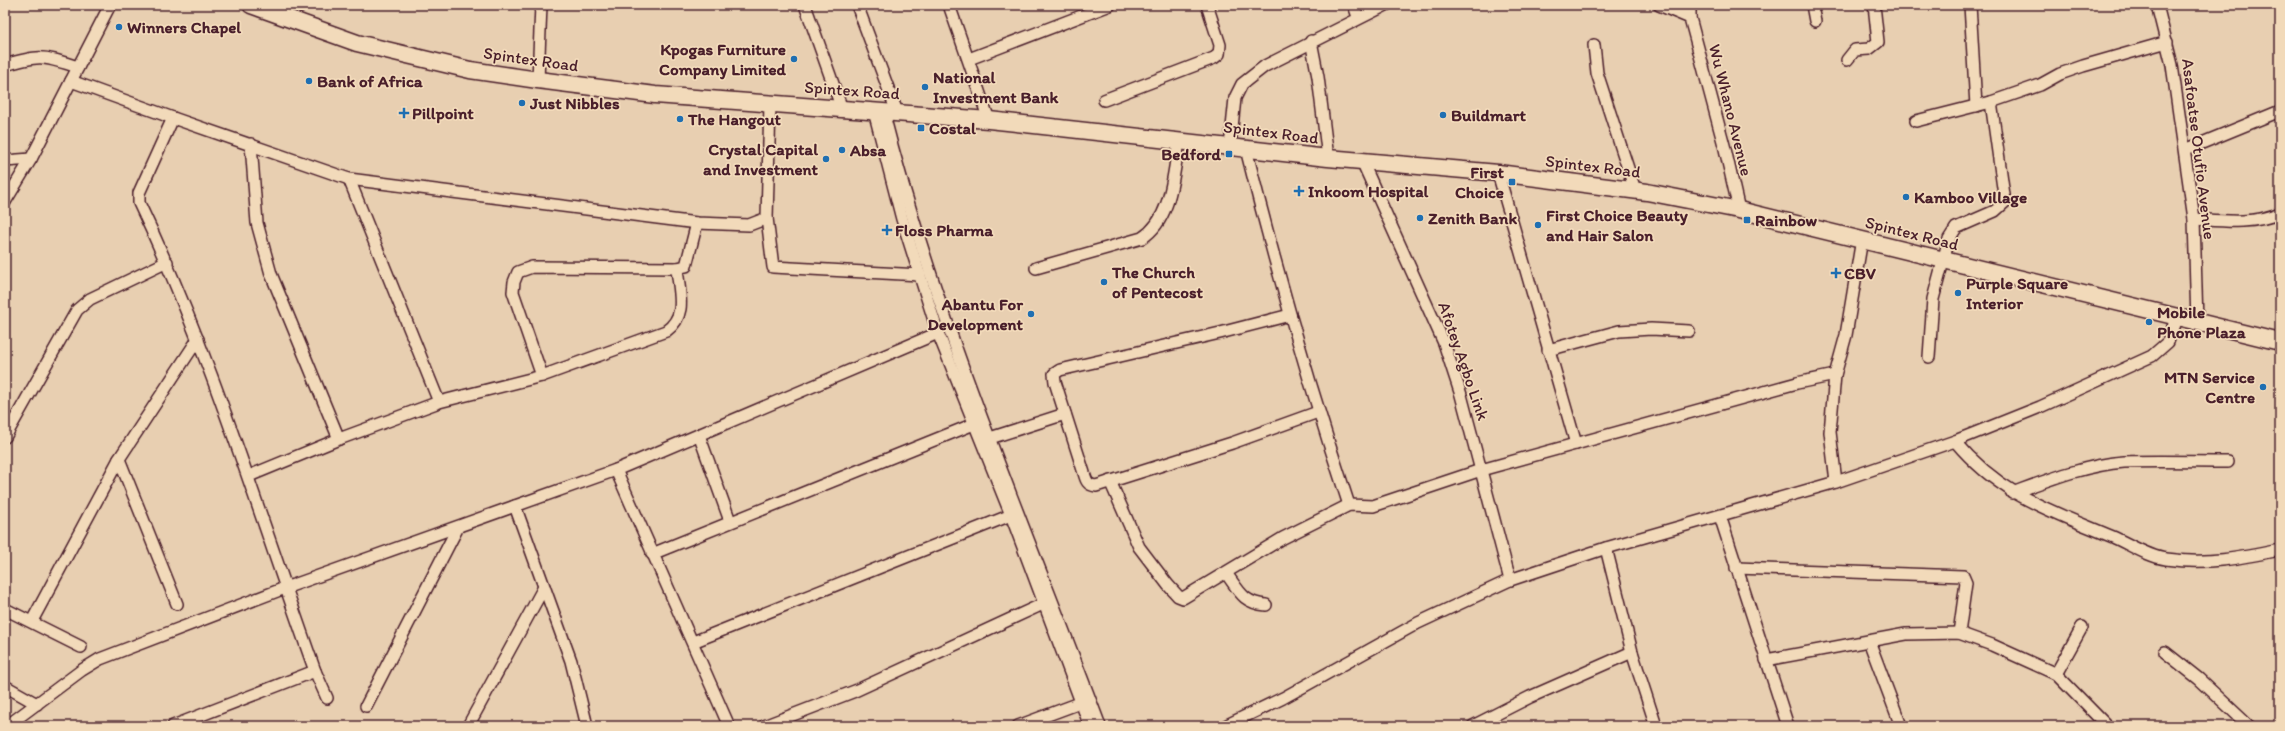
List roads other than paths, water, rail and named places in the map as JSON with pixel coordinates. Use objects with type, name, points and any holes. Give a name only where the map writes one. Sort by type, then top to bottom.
[{"type":"main road","name":"Spintex Road","points":[[251,5],[357,43],[470,70],[538,80],[655,95],[989,120],[1328,158],[1498,173],[1635,190],[1739,210],[1862,239],[1944,261],[2176,318],[2280,342]]},
{"type":"street","points":[[5,202],[31,159],[110,5]]},
{"type":"street","points":[[538,80],[540,5]]},
{"type":"street","points":[[805,5],[842,109]]},
{"type":"street","points":[[857,5],[909,209],[932,279],[1085,701],[1090,726]]},
{"type":"street","points":[[949,5],[969,58],[989,120]]},
{"type":"street","points":[[1076,5],[1080,16]]},
{"type":"street","points":[[969,58],[1110,5]]},
{"type":"street","points":[[1104,100],[1214,58],[1219,54],[1220,45],[1207,5]]},
{"type":"street","points":[[1354,5],[1358,17]]},
{"type":"street","points":[[1230,147],[1235,98],[1242,84],[1265,66],[1358,17],[1386,5]]},
{"type":"street","points":[[1660,5],[1690,18]]},
{"type":"street","name":"Wu Whano Avenue","points":[[1690,5],[1690,18],[1725,149],[1739,210]]},
{"type":"street","points":[[1812,5],[1815,21]]},
{"type":"street","points":[[1848,60],[1855,50],[1869,49],[1878,42],[1874,5]]},
{"type":"street","points":[[1970,5],[1976,106]]},
{"type":"street","name":"Asafoatse Otufio Avenue","points":[[2157,5],[2167,42],[2185,150],[2194,219],[2197,322]]},
{"type":"street","points":[[1311,41],[1318,77],[1328,158]]},
{"type":"street","points":[[1916,121],[1991,102],[2040,85],[2060,74],[2083,66],[2167,42]]},
{"type":"street","points":[[1594,45],[1597,73],[1635,190]]},
{"type":"street","points":[[5,65],[32,56],[46,56],[78,67]]},
{"type":"street","points":[[71,81],[349,179],[697,223],[749,225],[767,218]]},
{"type":"street","points":[[1929,357],[1933,299],[1949,239],[1956,228],[1996,210],[2005,202],[1991,102]]},
{"type":"street","points":[[770,104],[767,218],[773,267],[920,275]]},
{"type":"street","points":[[2185,150],[2280,111]]},
{"type":"street","points":[[884,112],[902,219],[938,333],[1011,516],[1043,604],[1085,701],[1100,726]]},
{"type":"street","points":[[173,118],[138,198],[167,262],[198,339],[249,476],[285,588],[315,671],[327,698]]},
{"type":"street","points":[[1036,268],[1142,238],[1152,231],[1160,222],[1166,204],[1180,142]]},
{"type":"street","points":[[251,144],[257,222],[271,274],[339,439]]},
{"type":"street","points":[[1246,148],[1290,315],[1318,412],[1349,505]]},
{"type":"street","points":[[5,161],[31,159]]},
{"type":"street","name":"Afotey Agbo Link","points":[[1362,161],[1444,343],[1481,470],[1510,580]]},
{"type":"street","points":[[1498,173],[1576,444]]},
{"type":"street","points":[[349,179],[440,402]]},
{"type":"street","points":[[2194,219],[2240,222],[2280,213]]},
{"type":"street","points":[[542,376],[513,292],[514,282],[518,272],[532,267],[677,268],[686,266],[697,223]]},
{"type":"street","points":[[1836,482],[1830,432],[1835,375],[1846,335],[1862,239]]},
{"type":"street","points":[[5,437],[76,310],[90,299],[167,262]]},
{"type":"street","points":[[249,476],[339,439],[440,402],[542,376],[666,332],[678,319],[680,313],[677,268]]},
{"type":"street","points":[[1290,315],[1055,372],[1053,376],[1087,483],[1096,486],[1232,443],[1318,412]]},
{"type":"street","points":[[1225,726],[1241,723],[1418,623],[1510,580],[1606,548],[1836,482],[1955,441],[2040,407],[2152,356],[2168,342],[2176,318]]},
{"type":"street","points":[[1548,350],[1619,331],[1651,329],[1689,331]]},
{"type":"street","points":[[7,726],[100,659],[285,588],[616,470],[938,333]]},
{"type":"street","points":[[32,621],[119,459],[198,339]]},
{"type":"street","points":[[1110,481],[1137,542],[1178,596],[1183,598],[1283,538],[1349,505],[1373,506],[1481,470],[1797,383],[1835,375]]},
{"type":"street","points":[[990,438],[1065,414]]},
{"type":"street","points":[[652,554],[730,521],[974,424]]},
{"type":"street","points":[[699,435],[730,521]]},
{"type":"street","points":[[1955,441],[1985,473],[2012,493],[2051,513],[2164,559],[2199,562],[2222,561],[2280,550]]},
{"type":"street","points":[[119,459],[177,604]]},
{"type":"street","points":[[2012,493],[2054,478],[2101,466],[2124,462],[2228,462]]},
{"type":"street","points":[[616,470],[729,726]]},
{"type":"street","points":[[515,506],[571,661],[588,726]]},
{"type":"street","points":[[693,642],[1011,516]]},
{"type":"street","points":[[1720,516],[1788,726]]},
{"type":"street","points":[[366,706],[458,527]]},
{"type":"street","points":[[1606,548],[1632,652],[1656,726]]},
{"type":"street","points":[[1736,568],[1963,576],[1966,583],[1959,634]]},
{"type":"street","points":[[1226,573],[1245,599],[1253,604],[1266,605]]},
{"type":"street","points":[[468,726],[544,587]]},
{"type":"street","points":[[764,726],[862,688],[1043,604]]},
{"type":"street","points":[[5,609],[32,621],[81,647]]},
{"type":"street","points":[[2056,674],[2082,627]]},
{"type":"street","points":[[1766,660],[1906,634],[1959,634],[1992,645],[2056,674],[2105,725]]},
{"type":"street","points":[[1869,641],[1901,726]]},
{"type":"street","points":[[1473,726],[1530,697],[1632,652]]},
{"type":"street","points":[[2165,652],[2199,679],[2249,726]]},
{"type":"street","points":[[173,726],[315,671]]},
{"type":"street","points":[[5,686],[37,704]]},
{"type":"street","points":[[1018,726],[1085,701]]},
{"type":"place","name":"Winners Chapel","points":[[119,27]]},
{"type":"place","name":"Kpogas Furniture Company Limited","points":[[794,59]]},
{"type":"place","name":"Bank of Africa","points":[[309,81]]},
{"type":"place","name":"National Investment Bank","points":[[925,87]]},
{"type":"place","name":"Just Nibbles","points":[[522,103]]},
{"type":"place","name":"Pillpoint","points":[[404,113]]},
{"type":"place","name":"Buildmart","points":[[1443,115]]},
{"type":"place","name":"The Hangout","points":[[680,119]]},
{"type":"place","name":"Costal","points":[[921,128]]},
{"type":"place","name":"Absa","points":[[842,150]]},
{"type":"place","name":"Bedford","points":[[1229,154]]},
{"type":"place","name":"Crystal Capital and Investment","points":[[826,159]]},
{"type":"place","name":"First Choice","points":[[1512,182]]},
{"type":"place","name":"Inkoom Hospital","points":[[1299,191]]},
{"type":"place","name":"Kamboo Village","points":[[1906,197]]},
{"type":"place","name":"Zenith Bank","points":[[1420,218]]},
{"type":"place","name":"Rainbow","points":[[1747,220]]},
{"type":"place","name":"First Choice Beauty and Hair Salon","points":[[1538,225]]},
{"type":"place","name":"Floss Pharma","points":[[887,230]]},
{"type":"place","name":"CBV","points":[[1836,273]]},
{"type":"place","name":"The Church of Pentecost","points":[[1104,282]]},
{"type":"place","name":"Purple Square Interior","points":[[1958,293]]},
{"type":"place","name":"Abantu For Development","points":[[1031,314]]},
{"type":"place","name":"Mobile Phone Plaza","points":[[2149,322]]},
{"type":"place","name":"MTN Service Centre","points":[[2263,387]]}]
